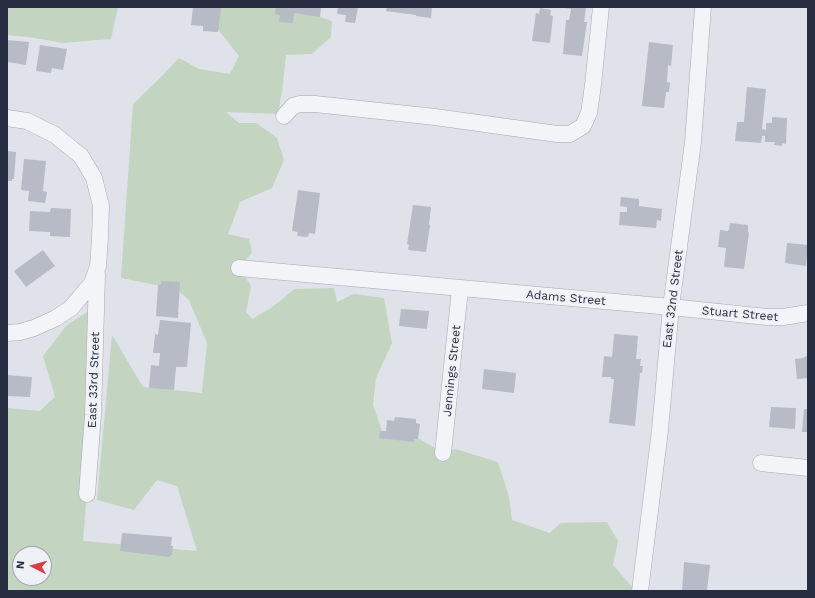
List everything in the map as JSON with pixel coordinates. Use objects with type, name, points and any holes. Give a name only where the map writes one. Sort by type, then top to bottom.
[{"type":"street","points":[[284,116],[293,106],[300,104],[315,104],[435,117],[557,134],[570,134],[583,126],[589,113],[601,7]]},
{"type":"street","name":"East 32nd Street","points":[[640,591],[660,430],[671,307],[693,142],[703,7]]},
{"type":"street","name":"East 33rd Street","points":[[7,118],[27,121],[41,128],[55,136],[81,156],[94,178],[101,206],[93,415],[87,494]]},
{"type":"street","points":[[7,333],[20,332],[34,328],[66,312],[92,283],[98,266]]},
{"type":"street","name":"Adams Street","points":[[239,268],[671,307]]},
{"type":"street","name":"Jennings Street","points":[[443,453],[460,289]]},
{"type":"street","name":"Stuart Street","points":[[671,307],[767,318],[783,317],[808,312]]},
{"type":"street","points":[[761,463],[808,468]]},
{"type":"green space","points":[[7,7],[118,7],[111,39],[63,43],[7,35]]},
{"type":"green space","points":[[221,7],[290,7],[332,21],[331,37],[312,54],[286,55],[278,114],[226,112],[239,123],[256,123],[277,138],[284,160],[272,188],[240,202],[228,234],[249,239],[252,253],[239,268],[251,286],[246,312],[252,319],[271,308],[295,289],[334,288],[337,302],[354,294],[384,298],[392,343],[376,378],[373,405],[382,431],[416,437],[443,453],[455,449],[498,462],[509,497],[512,520],[550,533],[561,523],[607,522],[618,541],[613,565],[633,588],[633,591],[7,591],[7,408],[40,411],[55,397],[43,356],[67,325],[98,305],[93,415],[83,541],[197,551],[177,486],[157,480],[134,510],[97,500],[112,335],[143,387],[202,393],[207,343],[189,300],[176,289],[121,278],[133,104],[179,58],[199,69],[230,74],[239,56],[216,27]]},
{"type":"building","points":[[193,7],[221,7],[218,32],[203,31],[203,26],[191,25]]},
{"type":"building","points":[[276,7],[321,7],[320,17],[294,13],[293,23],[279,22],[280,15],[275,14]]},
{"type":"building","points":[[338,7],[358,7],[355,23],[345,22],[346,15],[337,14]]},
{"type":"building","points":[[387,7],[432,7],[431,18],[386,11]]},
{"type":"building","points":[[565,7],[586,7],[584,22],[587,22],[582,56],[563,54],[566,20],[569,20],[571,9]]},
{"type":"building","points":[[540,8],[551,10],[550,15],[553,16],[550,43],[532,41],[536,13],[539,14]]},
{"type":"building","points":[[7,40],[29,42],[26,65],[7,62]]},
{"type":"building","points":[[649,42],[673,45],[671,66],[668,65],[667,82],[670,83],[669,92],[666,92],[664,108],[642,106]]},
{"type":"building","points":[[40,45],[67,49],[63,70],[52,68],[51,73],[36,71]]},
{"type":"building","points":[[747,87],[766,89],[762,129],[766,130],[766,123],[772,123],[772,117],[787,118],[786,144],[782,143],[782,146],[774,145],[775,142],[765,142],[765,136],[762,136],[761,143],[735,141],[737,122],[744,122]]},
{"type":"building","points":[[7,151],[16,152],[14,179],[12,179],[12,181],[7,181]]},
{"type":"building","points":[[24,159],[46,161],[43,191],[47,192],[45,203],[28,201],[29,191],[21,190]]},
{"type":"building","points":[[298,190],[320,193],[315,234],[309,233],[308,237],[297,236],[298,232],[292,231]]},
{"type":"building","points":[[621,197],[639,199],[639,206],[662,209],[661,221],[657,220],[656,228],[619,225],[620,212],[627,212],[627,207],[620,206]]},
{"type":"building","points":[[413,205],[431,207],[426,252],[408,250],[409,245],[407,244]]},
{"type":"building","points":[[51,208],[71,209],[70,237],[50,236],[50,232],[29,231],[30,211],[50,212]]},
{"type":"building","points":[[730,223],[748,225],[749,233],[744,269],[724,267],[726,248],[718,247],[720,230],[728,231]]},
{"type":"building","points":[[787,243],[808,245],[806,266],[785,263]]},
{"type":"building","points":[[43,250],[55,266],[26,287],[14,271]]},
{"type":"building","points":[[161,281],[180,282],[178,318],[156,316],[158,285],[161,285]]},
{"type":"building","points":[[401,309],[429,311],[427,329],[399,326]]},
{"type":"building","points":[[160,320],[191,323],[187,367],[176,367],[174,390],[149,388],[151,365],[159,366],[160,353],[153,353],[155,334],[158,335]]},
{"type":"building","points":[[614,334],[638,336],[636,359],[641,359],[640,366],[643,366],[642,373],[640,373],[635,426],[609,423],[614,379],[611,379],[611,377],[602,377],[604,356],[612,357]]},
{"type":"building","points":[[808,356],[808,378],[797,379],[795,359]]},
{"type":"building","points":[[484,369],[516,373],[514,393],[482,389]]},
{"type":"building","points":[[7,375],[32,377],[30,397],[7,396]]},
{"type":"building","points":[[771,407],[796,408],[795,429],[769,427]]},
{"type":"building","points":[[804,409],[808,409],[808,432],[802,432]]},
{"type":"building","points":[[395,417],[416,419],[416,423],[420,424],[418,439],[414,439],[414,442],[379,438],[380,431],[386,431],[387,420],[394,421]]},
{"type":"building","points":[[122,533],[172,537],[172,555],[170,555],[170,557],[120,551]]},
{"type":"building","points":[[684,562],[710,565],[707,591],[682,591]]}]
